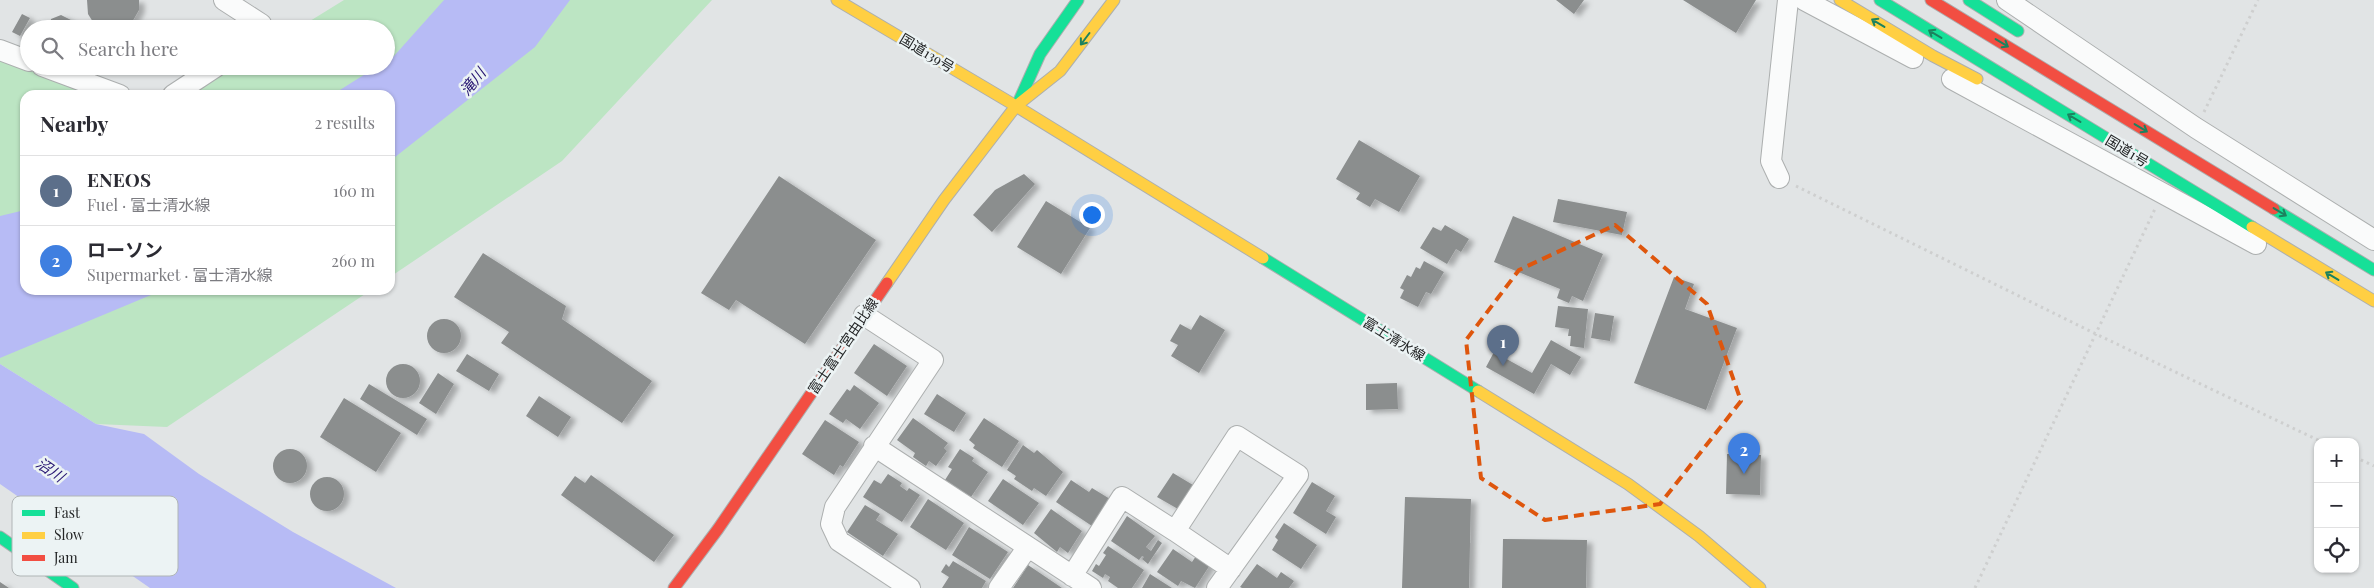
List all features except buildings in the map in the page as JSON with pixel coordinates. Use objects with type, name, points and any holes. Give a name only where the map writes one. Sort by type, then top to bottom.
[{"type":"main road","name":"国道139号","points":[[837,0],[1016,106]]},
{"type":"main road","points":[[1016,106],[1040,54],[1078,0]]},
{"type":"main road","points":[[1016,106],[1060,71],[1114,0]]},
{"type":"main road","points":[[1840,0],[1933,56],[1995,88]]},
{"type":"main road","name":"国道1号","points":[[1880,0],[2374,301]]},
{"type":"main road","name":"国道1号","points":[[1931,0],[2374,270]]},
{"type":"main road","points":[[1969,0],[2025,36]]},
{"type":"main road","name":"富士富士宮由比線","points":[[674,588],[718,529],[944,200],[1016,106]]},
{"type":"main road","name":"富士清水線","points":[[1016,106],[1628,484],[1699,536],[1760,588]]},
{"type":"main road","points":[[2047,116],[2213,203]]},
{"type":"main road","points":[[2143,116],[2234,184]]},
{"type":"main road","points":[[0,537],[12,545]]},
{"type":"main road","points":[[56,576],[73,588]]},
{"type":"street","points":[[224,0],[255,20]]},
{"type":"street","points":[[1779,178],[1770,161],[1788,0]]},
{"type":"street","points":[[1804,0],[2275,254],[2374,314]]},
{"type":"street","points":[[2007,0],[2196,128],[2374,240]]},
{"type":"street","points":[[0,50],[20,58]]},
{"type":"street","points":[[66,75],[107,90]]},
{"type":"street","points":[[181,90],[203,75]]},
{"type":"street","points":[[864,315],[932,360],[835,507],[831,524],[839,541],[910,588]]},
{"type":"street","points":[[1175,531],[1238,436],[1298,475],[1217,588]]},
{"type":"street","points":[[874,446],[1027,548],[1091,588]]},
{"type":"street","points":[[1072,576],[1122,497],[1231,568]]},
{"type":"street","points":[[999,588],[1027,548]]},
{"type":"path","points":[[2196,128],[2258,0]]},
{"type":"path","points":[[1779,178],[2314,438]]},
{"type":"path","points":[[1975,588],[2098,334],[2163,193]]},
{"type":"path","points":[[2359,459],[2374,466]]},
{"type":"highlighted area","points":[[1615,225],[1707,304],[1741,401],[1660,504],[1545,520],[1481,478],[1466,340],[1519,270]]},
{"type":"green space","points":[[344,0],[712,0],[562,161],[395,274],[395,90],[193,90],[219,75],[395,75],[395,20],[312,20]]},
{"type":"green space","points":[[0,60],[20,68],[20,75],[43,75],[90,90],[20,90],[20,295],[364,295],[167,427],[96,424],[0,364]]},
{"type":"water","name":"滝川","points":[[444,0],[570,0],[535,47],[395,157],[395,90],[340,90],[364,75],[395,75],[395,55]]},
{"type":"water","points":[[20,211],[20,295],[151,295],[0,358],[0,216]]},
{"type":"water","name":"沼川","points":[[0,364],[96,424],[144,434],[199,474],[293,532],[396,588],[150,588],[133,576],[178,576],[178,496],[17,496],[0,484]]},
{"type":"traffic: fast","points":[[1019,101],[1040,54],[1078,0]]},
{"type":"traffic: fast","points":[[1880,0],[2252,227]]},
{"type":"traffic: fast","points":[[1969,0],[2018,31]]},
{"type":"traffic: fast","points":[[2274,209],[2374,270]]},
{"type":"traffic: fast","points":[[1263,258],[1478,391]]},
{"type":"traffic: fast","points":[[0,537],[12,545]]},
{"type":"traffic: fast","points":[[56,576],[73,588]]},
{"type":"traffic: slow","points":[[837,0],[1016,106]]},
{"type":"traffic: slow","points":[[1016,106],[1060,71],[1114,0]]},
{"type":"traffic: slow","points":[[1840,0],[1933,56],[1977,79]]},
{"type":"traffic: slow","points":[[1016,106],[1263,258]]},
{"type":"traffic: slow","points":[[887,283],[944,200],[1016,106]]},
{"type":"traffic: slow","points":[[2252,227],[2374,301]]},
{"type":"traffic: slow","points":[[1478,391],[1628,484],[1699,536],[1760,588]]},
{"type":"traffic: jam","points":[[1931,0],[2274,209]]},
{"type":"traffic: jam","points":[[674,588],[718,529],[887,283]]},
{"type":"place","name":"ENEOS","points":[[1503,366]]},
{"type":"place","name":"ローソン","points":[[1744,474]]}]
